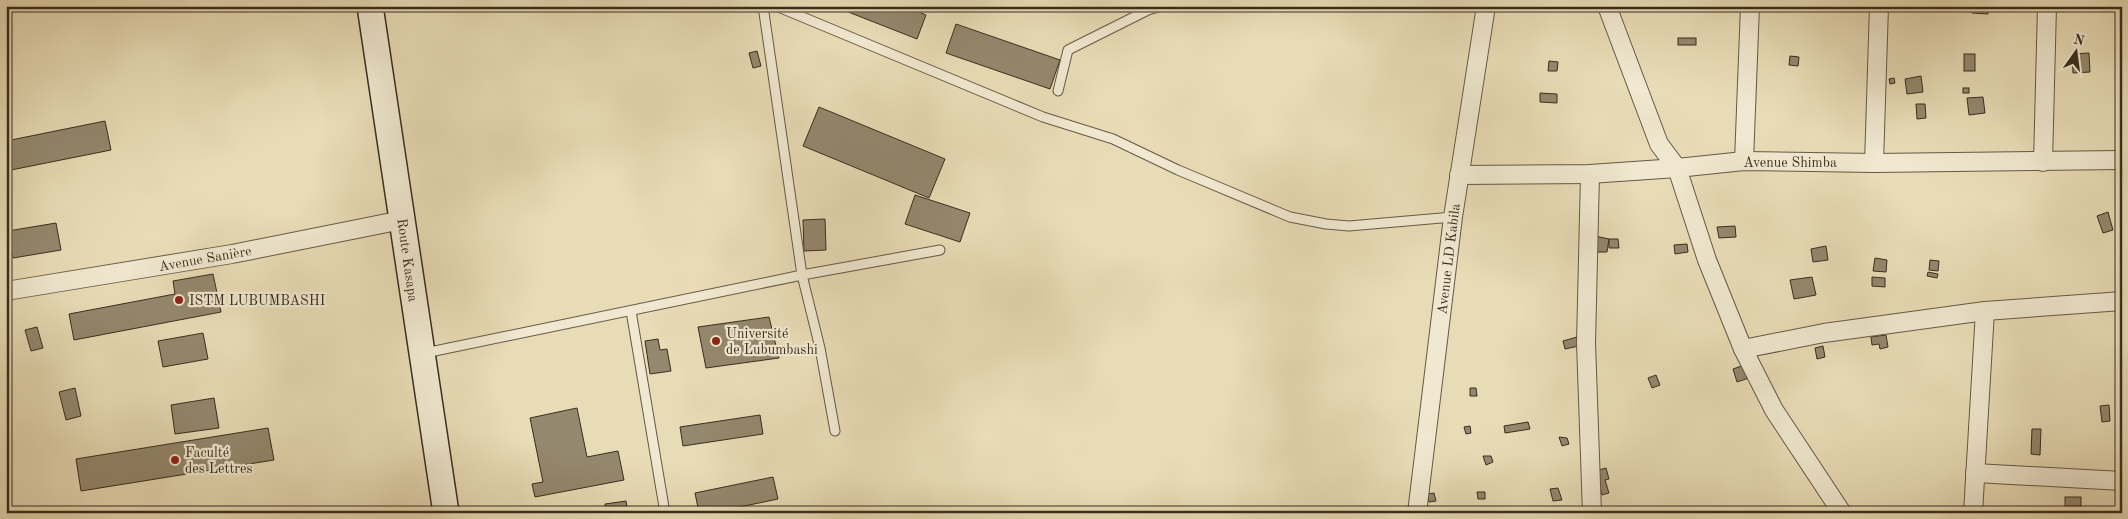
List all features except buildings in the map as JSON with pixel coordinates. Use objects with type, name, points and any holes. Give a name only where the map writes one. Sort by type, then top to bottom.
[{"type":"main road","name":"Route Kasapa","points":[[370,6],[446,513]]},
{"type":"street","name":"Avenue LD Kabila","points":[[1416,513],[1453,217],[1486,6]]},
{"type":"street","points":[[1607,6],[1659,144],[1677,168],[1707,260],[1743,349],[1774,410],[1842,513]]},
{"type":"street","points":[[1744,161],[1750,6]]},
{"type":"street","points":[[1874,163],[1879,6]]},
{"type":"street","points":[[2043,162],[2047,6]]},
{"type":"street","name":"Avenue Shimba","points":[[1459,175],[1590,174],[1744,161],[1874,163],[2122,160]]},
{"type":"street","points":[[1590,174],[1586,344],[1592,513]]},
{"type":"street","name":"Avenue Sanière","points":[[6,291],[232,254],[402,220]]},
{"type":"street","points":[[1743,349],[1824,333],[1985,311],[2122,301]]},
{"type":"street","points":[[1973,513],[1985,311]]},
{"type":"street","points":[[1975,474],[2122,481]]},
{"type":"lane","points":[[763,6],[802,275],[820,348],[835,431]]},
{"type":"lane","points":[[776,6],[1043,117],[1113,139],[1178,170],[1290,217],[1349,226],[1453,217]]},
{"type":"lane","points":[[1058,91],[1068,50],[1148,10],[1162,6]]},
{"type":"lane","points":[[422,354],[802,275],[940,250]]},
{"type":"lane","points":[[630,311],[665,513]]},
{"type":"place","name":"ISTM LUBUMBASHI","points":[[179,300]]},
{"type":"place","name":"Université de Lubumbashi","points":[[716,341]]},
{"type":"place","name":"Faculté des Lettres","points":[[175,460]]}]
